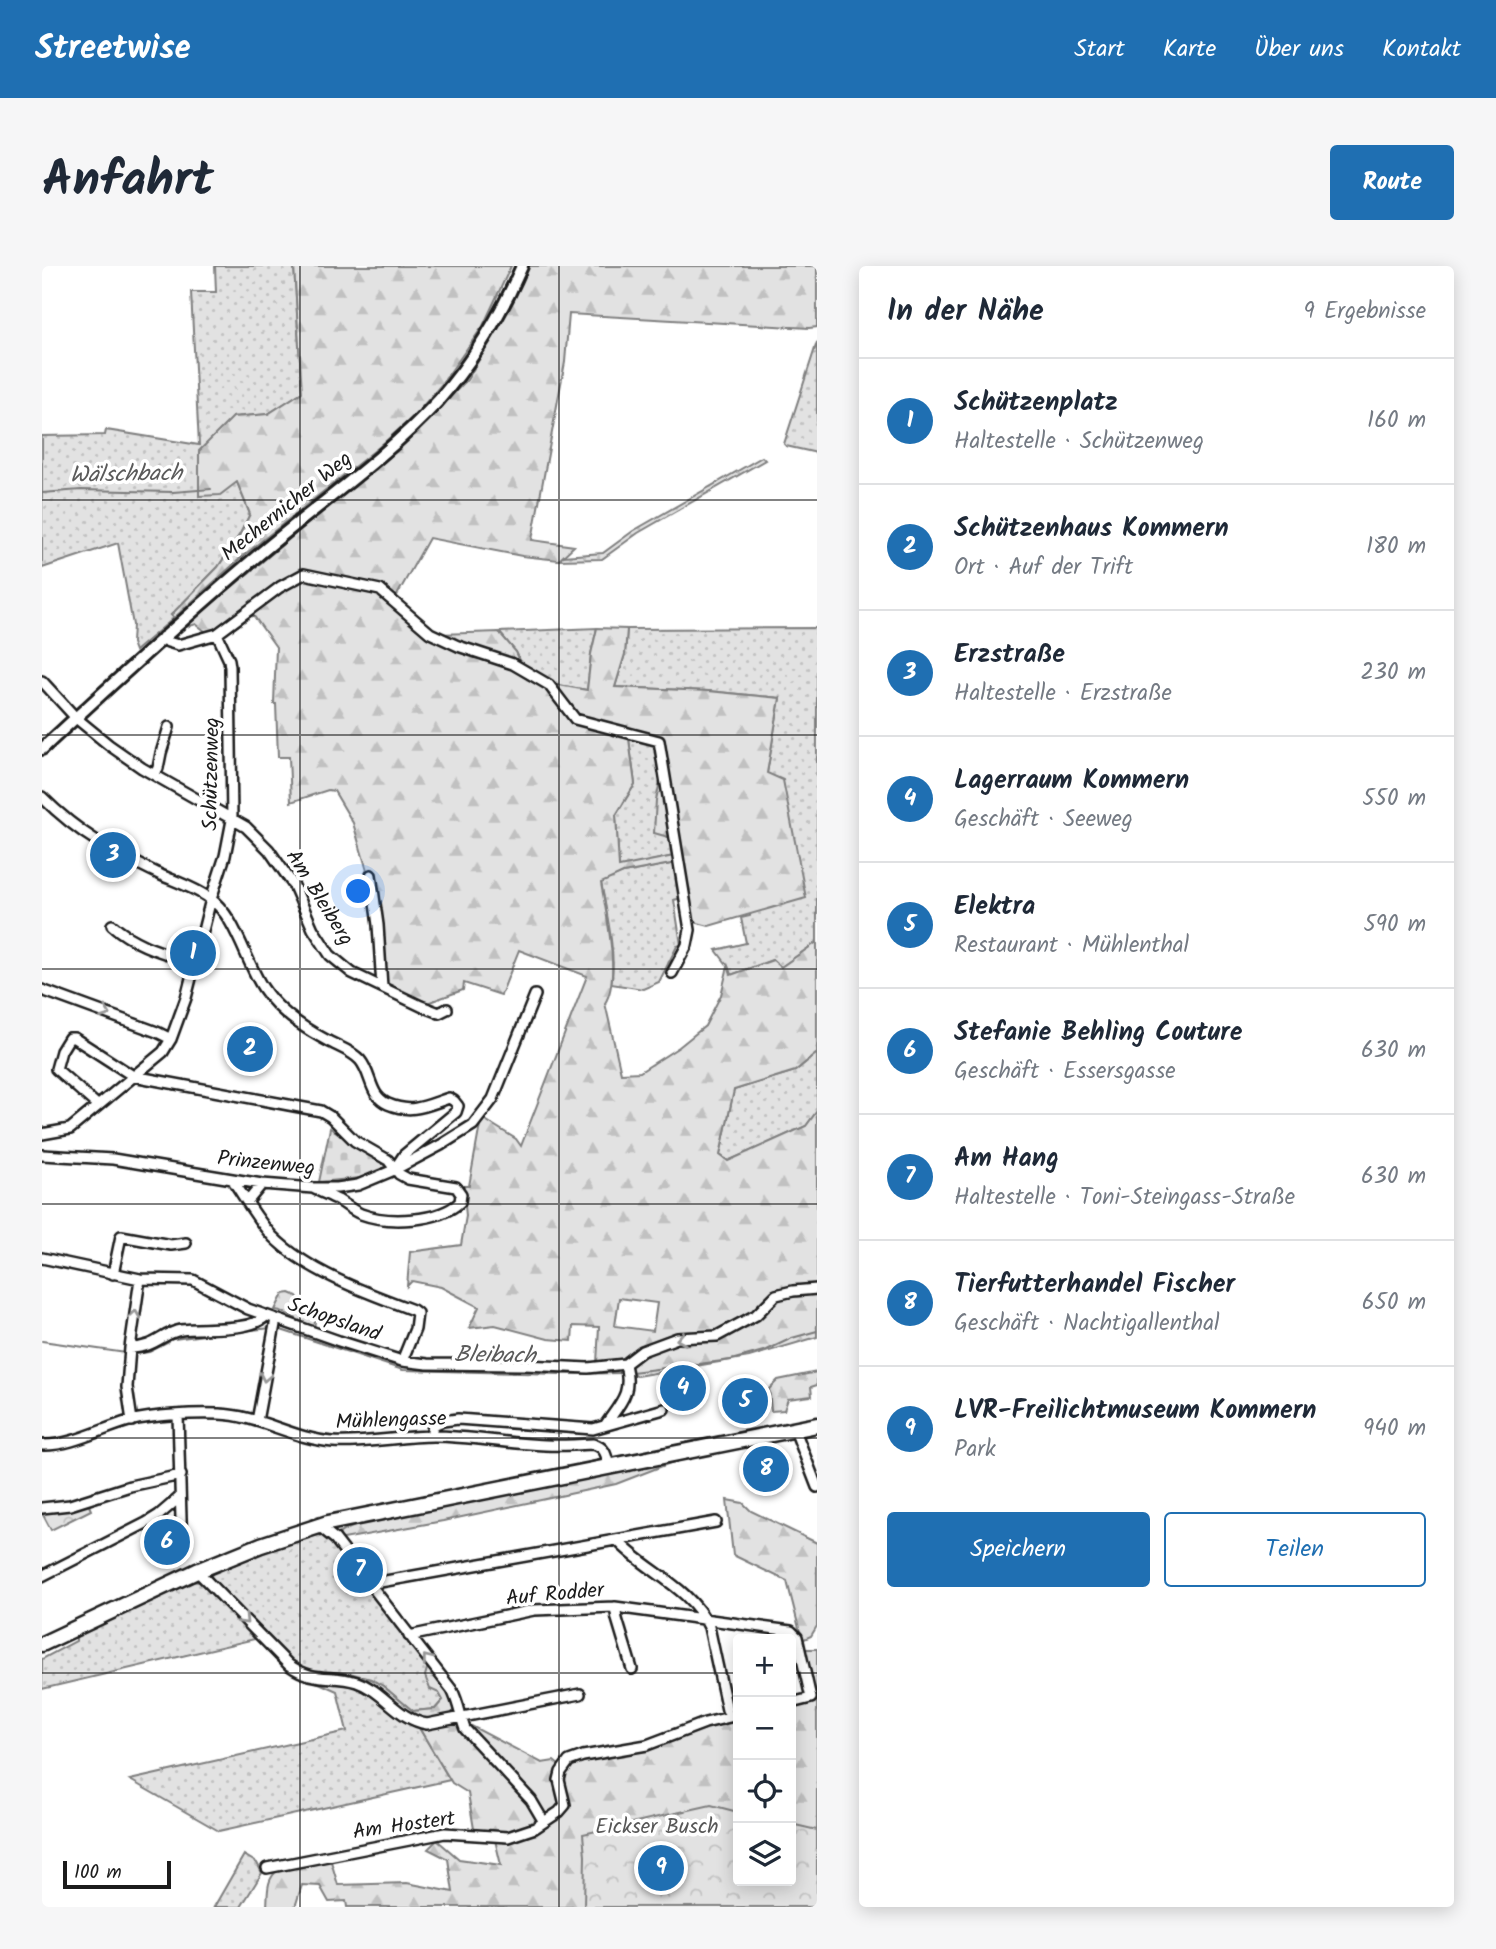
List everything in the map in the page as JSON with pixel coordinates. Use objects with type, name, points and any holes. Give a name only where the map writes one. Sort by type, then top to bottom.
[{"type":"main road","points":[[42,1644],[197,1571],[261,1545],[319,1526],[609,1465],[817,1425]]},
{"type":"street","name":"Mechernicher Weg","points":[[42,749],[163,637],[420,420],[473,357],[522,266]]},
{"type":"street","points":[[163,637],[178,645],[217,634],[281,587],[304,574],[380,590],[430,633],[458,646],[513,664],[549,685],[575,719],[659,741],[690,930],[687,945],[672,973]]},
{"type":"street","name":"Schützenweg","points":[[42,1134],[70,1129],[163,1052],[171,1040],[196,963],[232,820],[230,667],[217,634]]},
{"type":"street","name":"Am Bleiberg","points":[[42,681],[76,718],[120,753],[246,827],[269,850],[294,886],[313,929],[330,955],[352,973],[439,1013],[447,1009]]},
{"type":"street","points":[[155,774],[169,727]]},
{"type":"street","points":[[42,797],[78,830],[111,850],[211,898],[236,931],[263,989],[301,1025],[361,1061],[376,1095],[384,1102],[403,1109],[420,1108],[449,1098],[458,1106],[456,1112],[404,1155],[394,1170]]},
{"type":"street","name":"Am Bleiberg","points":[[371,875],[382,987]]},
{"type":"street","points":[[112,925],[126,937],[147,948],[196,963]]},
{"type":"street","points":[[42,990],[157,1032],[171,1040]]},
{"type":"street","name":"Prinzenweg","points":[[42,1155],[113,1159],[262,1184],[313,1188],[358,1185],[394,1170],[473,1125],[493,1099],[535,995]]},
{"type":"street","points":[[97,1105],[56,1069],[65,1042],[69,1038],[74,1038],[133,1076],[321,1111],[331,1116],[355,1141],[388,1160],[394,1170],[408,1179],[456,1187],[461,1194],[460,1202],[454,1208],[441,1214],[411,1219],[380,1218],[362,1214],[313,1188]]},
{"type":"street","points":[[232,1179],[274,1237],[301,1258],[360,1290],[417,1313],[411,1344],[402,1361]]},
{"type":"street","points":[[248,1201],[262,1184]]},
{"type":"street","points":[[113,1274],[121,1236],[171,1245],[186,1242]]},
{"type":"street","name":"Schopsland","points":[[42,1258],[140,1279],[193,1280],[248,1309],[266,1315],[275,1326],[339,1341],[402,1361],[627,1370]]},
{"type":"street","points":[[132,1421],[127,1387],[140,1279]]},
{"type":"street","points":[[606,1424],[628,1390],[627,1370],[642,1351],[677,1338],[717,1336],[756,1315],[776,1295],[817,1289]]},
{"type":"street","points":[[130,1352],[178,1331],[247,1325],[262,1320],[266,1315]]},
{"type":"street","points":[[257,1421],[275,1326]]},
{"type":"street","points":[[431,1436],[433,1425],[458,1419],[593,1429],[664,1409]]},
{"type":"street","name":"Mühlengasse","points":[[42,1445],[65,1442],[132,1421],[178,1415],[219,1414],[257,1421],[288,1432],[332,1442],[467,1436],[543,1446],[593,1444],[605,1451],[609,1465]]},
{"type":"street","points":[[178,1415],[182,1553]]},
{"type":"street","points":[[795,1430],[817,1487]]},
{"type":"street","points":[[42,1508],[71,1505],[130,1486],[181,1475]]},
{"type":"street","points":[[42,1576],[146,1523],[180,1497]]},
{"type":"street","points":[[335,1539],[342,1520]]},
{"type":"street","points":[[369,1584],[716,1522]]},
{"type":"street","points":[[319,1526],[335,1539],[452,1690],[458,1701],[465,1729],[531,1800],[544,1822],[565,1805],[559,1780],[569,1760],[647,1745],[705,1723],[733,1716]]},
{"type":"street","points":[[617,1539],[668,1579],[705,1619],[727,1710]]},
{"type":"street","points":[[197,1571],[300,1673],[310,1677],[357,1682],[406,1718],[419,1723],[427,1724],[580,1694]]},
{"type":"street","points":[[615,1607],[632,1668]]},
{"type":"street","name":"Auf Rodder","points":[[409,1636],[534,1610],[615,1607],[791,1631],[797,1637],[811,1698],[796,1702]]},
{"type":"street","name":"Am Hostert","points":[[267,1868],[445,1833],[508,1837],[544,1822]]},
{"type":"green space","points":[[215,266],[294,266],[302,392],[268,414],[233,417],[199,477],[199,496],[237,482],[250,514],[218,567],[171,615],[174,618],[135,651],[118,543],[42,568],[42,436],[105,435],[106,430],[199,445],[191,292],[216,292]]},
{"type":"green space","points":[[294,266],[511,266],[483,326],[441,385],[415,415],[243,556],[174,618],[171,615],[218,567],[250,514],[237,482],[220,495],[199,496],[199,451],[233,417],[268,414],[302,392]]},
{"type":"green space","points":[[529,266],[817,266],[817,327],[569,314],[565,362],[532,540],[574,546],[559,560],[522,556],[429,538],[395,599],[439,634],[499,632],[516,652],[523,667],[553,684],[587,690],[597,628],[627,629],[625,654],[615,687],[708,691],[780,698],[767,773],[783,780],[806,898],[709,926],[690,921],[663,745],[629,739],[635,784],[616,815],[619,867],[674,856],[676,863],[623,873],[601,883],[612,962],[610,992],[605,1003],[621,1073],[640,1072],[679,1047],[705,1026],[721,995],[728,966],[731,975],[773,960],[781,967],[817,942],[817,1053],[795,1071],[734,1090],[720,1155],[728,1161],[806,1126],[817,1111],[817,1337],[749,1357],[637,1376],[615,1362],[597,1363],[599,1327],[573,1326],[572,1341],[548,1339],[495,1325],[469,1328],[479,1307],[441,1287],[412,1281],[407,1286],[410,1252],[461,1245],[466,1216],[463,1186],[469,1186],[482,1118],[516,1139],[521,1146],[587,976],[519,950],[501,995],[464,983],[463,990],[427,1003],[386,987],[373,871],[368,874],[353,823],[334,791],[328,790],[291,802],[289,757],[278,757],[274,704],[276,647],[253,615],[223,636],[220,628],[206,632],[196,624],[183,628],[409,439],[467,380],[512,304]],"holes":[[[619,1298],[657,1303],[653,1331],[615,1326]]]},
{"type":"green space","points":[[817,342],[817,453],[784,444]]},
{"type":"green space","points":[[762,457],[765,460],[638,533],[602,559],[559,560],[563,556],[603,553],[633,531]]},
{"type":"green space","points":[[597,628],[587,690],[553,684],[523,667],[516,652],[499,632]]},
{"type":"green space","points":[[817,628],[817,942],[781,967],[772,960],[731,975],[716,950],[746,943],[741,918],[750,916],[767,773],[780,698],[708,691],[615,687],[625,654],[627,629]]},
{"type":"green space","points":[[629,739],[657,743],[674,856],[619,868],[616,815],[635,784]]},
{"type":"green space","points":[[662,772],[672,838],[654,833],[656,800]]},
{"type":"green space","points":[[676,863],[682,898],[674,900],[681,945],[677,946],[659,982],[643,989],[611,984],[612,947],[601,882],[623,873]]},
{"type":"green space","points":[[817,1053],[817,1111],[806,1126],[728,1161],[720,1155],[734,1090],[795,1071]]},
{"type":"green space","points":[[330,1128],[384,1162],[384,1170],[360,1178],[319,1182]]},
{"type":"green space","points":[[283,1294],[297,1296],[308,1314],[316,1316],[314,1328],[275,1310]]},
{"type":"green space","points":[[817,1372],[817,1385],[811,1387],[812,1396],[788,1399],[784,1410],[771,1411],[769,1389],[778,1380]]},
{"type":"green space","points":[[683,1458],[616,1484],[443,1521],[338,1540],[340,1533],[360,1522]]},
{"type":"green space","points":[[727,1500],[743,1503],[751,1511],[817,1543],[817,1626],[811,1636],[802,1640],[787,1581],[733,1555]]},
{"type":"green space","points":[[88,1503],[91,1510],[51,1530],[42,1513],[42,1511],[64,1510]]},
{"type":"green space","points":[[323,1533],[430,1667],[443,1700],[435,1709],[413,1711],[383,1686],[346,1677],[300,1671],[212,1582],[211,1573],[259,1553]]},
{"type":"green space","points":[[190,1581],[208,1586],[259,1638],[42,1689],[42,1659],[76,1641],[76,1636]]},
{"type":"green space","name":"Eickser Busch","points":[[803,1649],[817,1649],[817,1907],[347,1907],[346,1901],[329,1902],[320,1886],[302,1885],[295,1907],[267,1907],[270,1882],[278,1870],[330,1858],[338,1885],[407,1883],[453,1892],[448,1859],[428,1849],[437,1840],[459,1859],[501,1865],[495,1840],[474,1829],[468,1793],[452,1783],[418,1726],[462,1721],[542,1763],[554,1761],[560,1766],[733,1719],[733,1886],[796,1886],[796,1704],[810,1700]]},
{"type":"green space","points":[[430,1667],[450,1692],[456,1705],[452,1713],[444,1718],[416,1720],[346,1677],[350,1673],[371,1679],[413,1711],[435,1709],[443,1700],[439,1693],[430,1689],[425,1676]]},
{"type":"green space","points":[[310,1679],[350,1683],[366,1690],[418,1726],[450,1780],[219,1831],[130,1780],[347,1731],[337,1691]]},
{"type":"green space","points":[[711,1805],[733,1811],[733,1886],[796,1886],[796,1825],[817,1830],[817,1907],[584,1907],[583,1834]]},
{"type":"green space","points":[[244,1855],[257,1863],[262,1873],[241,1907],[214,1907]]},
{"type":"waterway","name":"Wälschbach","points":[[42,493],[81,490],[173,492],[211,489]]},
{"type":"waterway","name":"Bleibach","points":[[240,1331],[272,1328]]},
{"type":"waterway","name":"Bleibach","points":[[278,1329],[403,1370],[623,1373]]},
{"type":"waterway","name":"Bleibach","points":[[632,1372],[731,1360],[817,1331]]},
{"type":"waterway","name":"Bleibach","points":[[174,1339],[227,1332]]},
{"type":"waterway","name":"Bleibach","points":[[42,1341],[126,1353]]},
{"type":"waterway","name":"Bleibach","points":[[135,1354],[149,1352],[169,1342]]},
{"type":"place","name":"Erzstraße","points":[[113,855]]},
{"type":"place","name":"Schützenplatz","points":[[193,953]]},
{"type":"place","name":"Schützenhaus Kommern","points":[[250,1049]]},
{"type":"place","name":"Lagerraum Kommern","points":[[683,1388]]},
{"type":"place","name":"Elektra","points":[[745,1401]]},
{"type":"place","name":"Tierfutterhandel Fischer","points":[[766,1469]]},
{"type":"place","name":"Stefanie Behling Couture","points":[[167,1542]]},
{"type":"place","name":"Am Hang","points":[[360,1570]]},
{"type":"place","name":"LVR-Freilichtmuseum Kommern","points":[[661,1868]]}]
